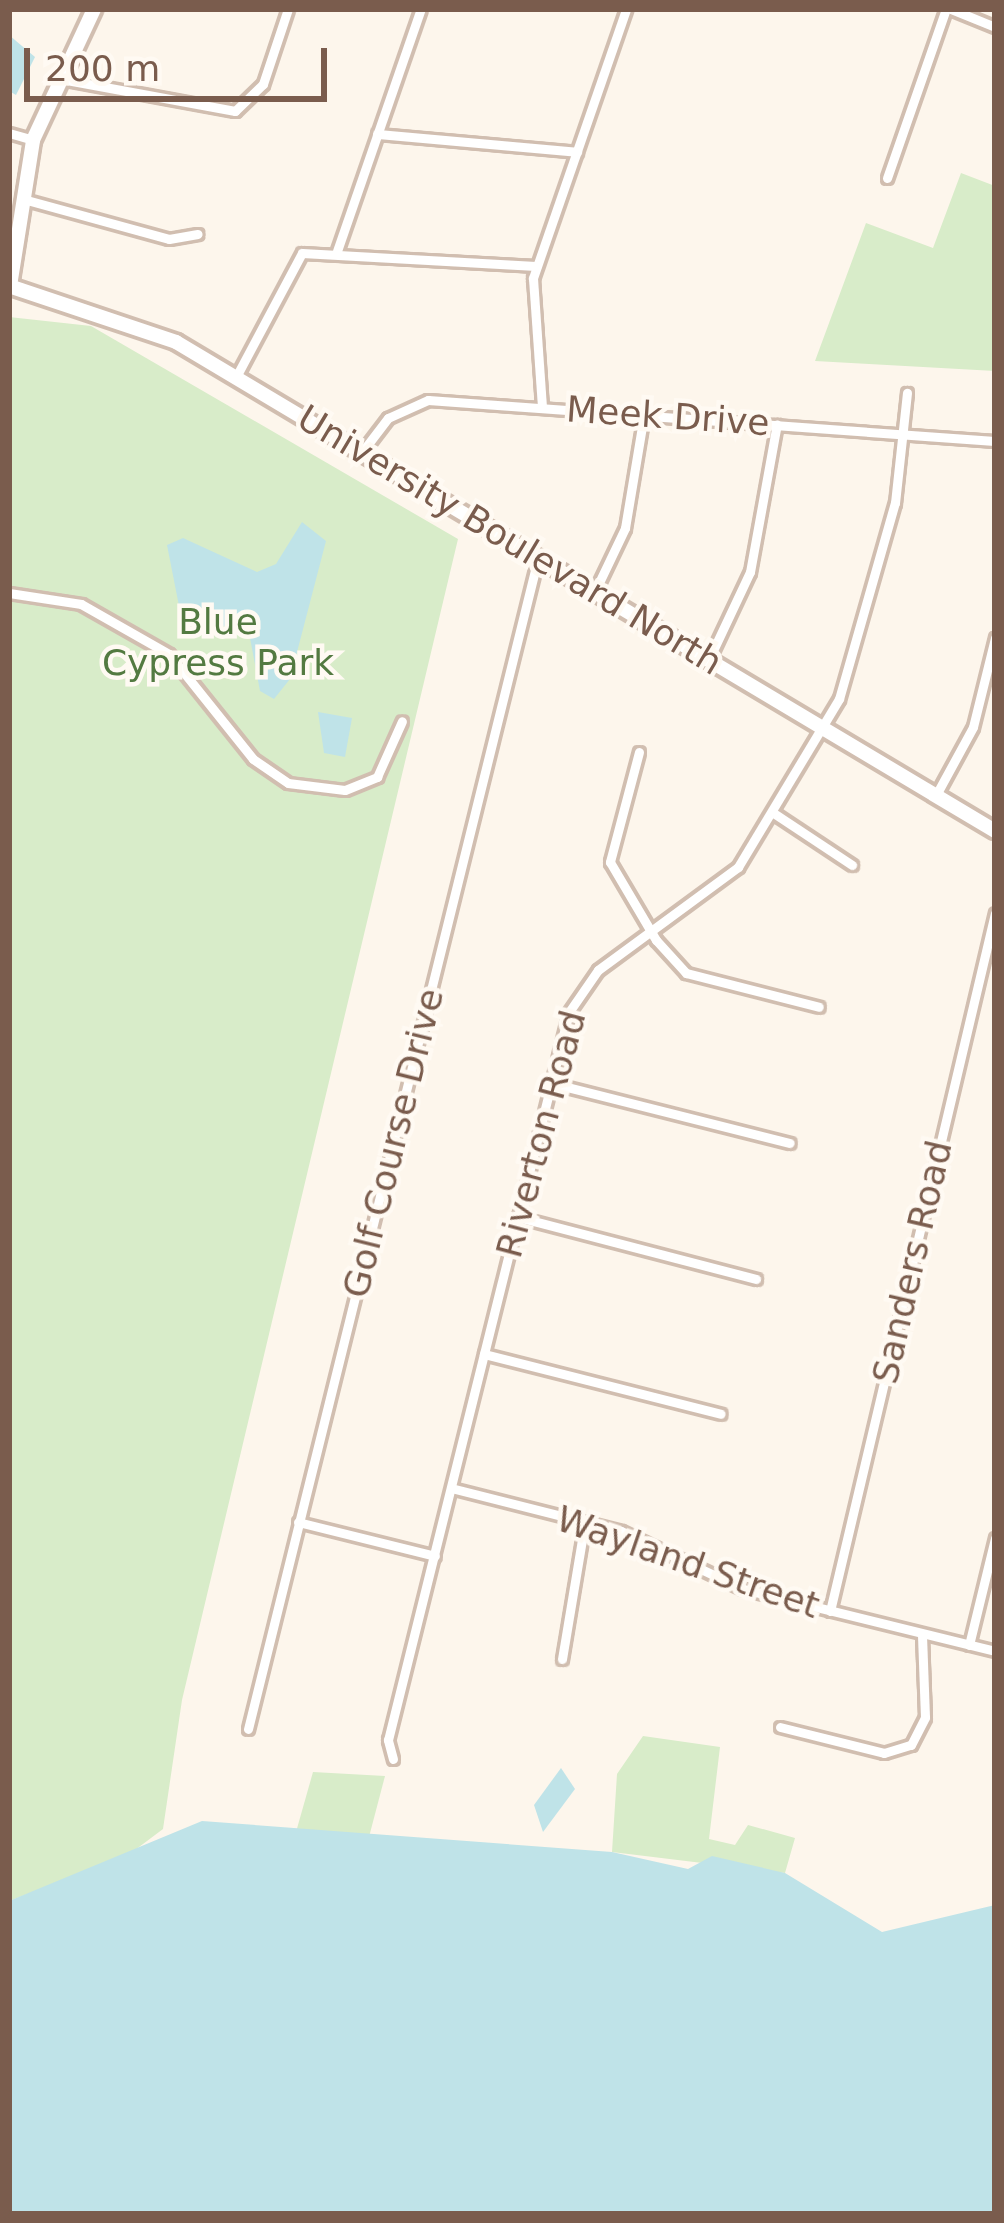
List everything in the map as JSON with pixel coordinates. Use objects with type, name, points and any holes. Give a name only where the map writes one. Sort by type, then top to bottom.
[{"type":"street","points":[[62,79],[242,107],[263,84],[288,9]]},
{"type":"street","points":[[337,250],[421,9]]},
{"type":"street","points":[[542,407],[536,266],[626,9]]},
{"type":"street","points":[[887,178],[949,9],[995,27]]},
{"type":"street","points":[[9,287],[33,140],[87,12]]},
{"type":"street","points":[[9,133],[33,140]]},
{"type":"street","points":[[377,134],[577,152]]},
{"type":"street","points":[[20,199],[169,239],[198,234]]},
{"type":"street","points":[[236,376],[293,259],[337,250],[536,266]]},
{"type":"street","name":"University Boulevard North","points":[[9,287],[111,312],[236,376],[995,831]]},
{"type":"street","name":"Riverton Road","points":[[393,1759],[388,1740],[551,1082],[584,986],[724,880],[772,812],[850,679],[904,434],[907,393]]},
{"type":"street","name":"Meek Drive","points":[[362,452],[419,401],[995,441]]},
{"type":"street","points":[[595,591],[625,528],[644,415]]},
{"type":"street","points":[[709,659],[750,572],[777,424]]},
{"type":"street","name":"Golf Course Drive","points":[[248,1729],[538,557]]},
{"type":"street","points":[[9,593],[81,604],[169,654],[253,759],[287,783],[345,790],[376,777],[402,721]]},
{"type":"street","points":[[936,795],[973,727],[995,638]]},
{"type":"street","points":[[639,752],[610,862],[651,932],[686,974],[819,1006]]},
{"type":"street","points":[[772,812],[852,865]]},
{"type":"street","name":"Sanders Road","points":[[830,1611],[995,914]]},
{"type":"street","points":[[551,1082],[790,1143]]},
{"type":"street","points":[[518,1217],[756,1279]]},
{"type":"street","points":[[484,1354],[721,1414]]},
{"type":"street","name":"Wayland Street","points":[[451,1488],[585,1522],[743,1589],[995,1651]]},
{"type":"street","points":[[298,1522],[435,1556]]},
{"type":"street","points":[[562,1659],[585,1522]]},
{"type":"street","points":[[969,1645],[995,1538]]},
{"type":"street","points":[[780,1727],[884,1753],[911,1745],[925,1717],[922,1634]]},
{"type":"green space","points":[[961,173],[995,186],[995,371],[815,361],[866,223],[933,248]]},
{"type":"green space","name":"Blue Cypress Park","points":[[9,317],[91,326],[458,539],[182,1700],[163,1829],[127,1856],[9,1901]]},
{"type":"green space","points":[[643,1736],[720,1747],[709,1839],[735,1845],[748,1825],[795,1838],[785,1873],[612,1852],[617,1774]]},
{"type":"green space","points":[[313,1772],[385,1776],[369,1837],[296,1832]]},
{"type":"water","points":[[9,35],[35,57],[16,95],[9,91]]},
{"type":"water","points":[[302,522],[326,541],[290,679],[274,699],[260,691],[250,638],[179,606],[167,545],[183,538],[257,572],[276,564]]},
{"type":"water","points":[[318,712],[352,718],[345,757],[324,753]]},
{"type":"water","points":[[561,1768],[575,1789],[543,1832],[534,1805]]},
{"type":"water","points":[[202,1821],[612,1852],[688,1869],[712,1856],[785,1873],[882,1932],[995,1905],[995,2214],[9,2214],[9,1901]]}]
